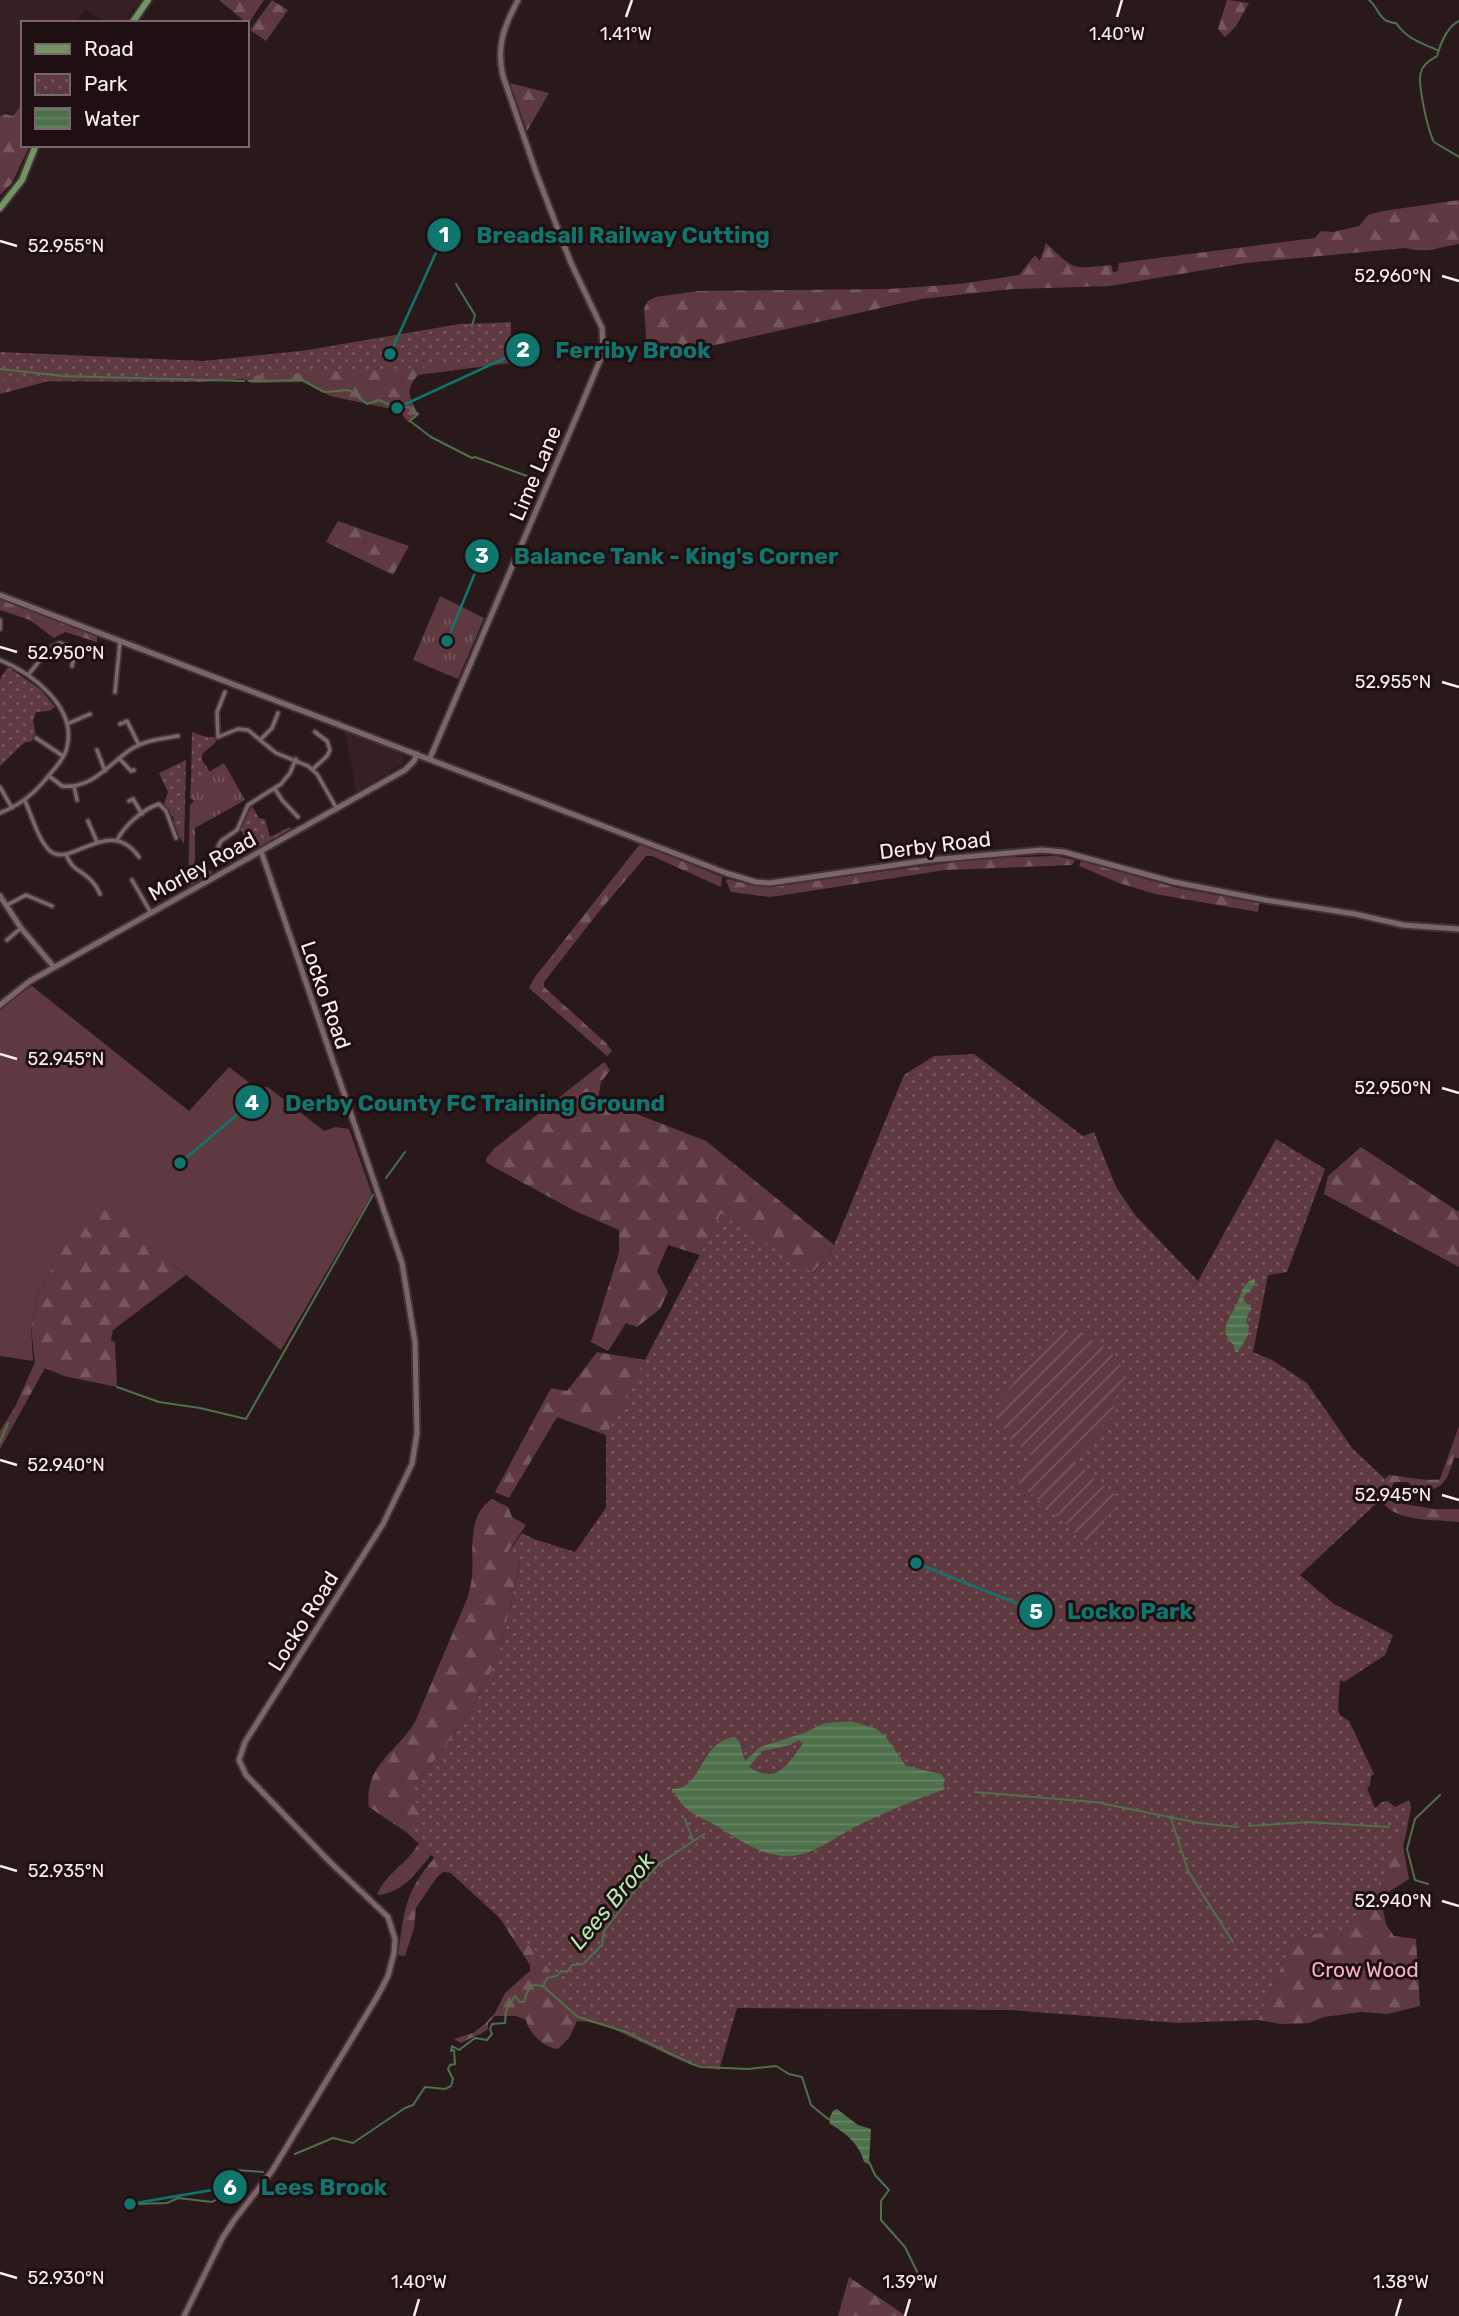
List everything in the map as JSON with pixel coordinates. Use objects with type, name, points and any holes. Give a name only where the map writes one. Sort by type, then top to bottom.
[{"type":"main road","points":[[133,21],[148,0]]},
{"type":"main road","points":[[0,208],[22,180],[35,147]]},
{"type":"street","name":"Lime Lane","points":[[430,758],[594,376],[603,347],[601,328],[571,263],[503,76],[501,41],[506,22],[518,0]]},
{"type":"street","points":[[0,595],[430,758]]},
{"type":"street","points":[[0,620],[1,628],[7,627]]},
{"type":"street","points":[[115,692],[121,640]]},
{"type":"street","points":[[28,675],[50,648],[60,643],[72,648],[75,654],[72,666]]},
{"type":"street","points":[[0,660],[28,675],[48,692],[67,724],[68,745],[49,776],[25,801],[0,813]]},
{"type":"street","points":[[225,692],[219,700],[218,737],[238,729],[252,732],[276,753],[313,769],[337,809]]},
{"type":"street","points":[[261,739],[272,728],[278,713]]},
{"type":"street","points":[[67,724],[90,714]]},
{"type":"street","points":[[269,718],[275,721]]},
{"type":"street","points":[[120,724],[127,721],[139,745]]},
{"type":"street","points":[[321,736],[324,730]]},
{"type":"street","points":[[313,769],[330,750],[329,744],[314,733]]},
{"type":"street","points":[[49,776],[60,785],[74,786],[93,779],[139,745],[151,740],[178,736]]},
{"type":"street","points":[[36,738],[63,757]]},
{"type":"street","points":[[97,750],[105,771]]},
{"type":"street","name":"Morley Road","points":[[0,1005],[19,988],[54,967],[405,770],[415,761],[417,754]]},
{"type":"street","name":"Derby Road","points":[[430,758],[726,873],[756,882],[785,881],[930,860],[1042,850],[1064,852],[1174,883],[1355,914],[1403,925],[1459,929]]},
{"type":"street","points":[[120,759],[131,771],[134,770]]},
{"type":"street","points":[[216,851],[219,843],[237,830],[250,802],[287,778],[296,760]]},
{"type":"street","points":[[74,786],[77,800]]},
{"type":"street","points":[[0,787],[12,808]]},
{"type":"street","points":[[275,788],[298,817]]},
{"type":"street","points":[[129,801],[133,799],[142,814]]},
{"type":"street","points":[[25,801],[47,847],[55,854],[66,854],[97,842],[117,841],[139,857]]},
{"type":"street","points":[[117,841],[124,830],[154,806],[163,806],[176,838]]},
{"type":"street","points":[[88,821],[97,842]]},
{"type":"street","points":[[214,840],[219,843]]},
{"type":"street","name":"Locko Road","points":[[184,2316],[223,2237],[272,2171],[377,1997],[389,1971],[395,1948],[393,1929],[384,1912],[262,1793],[241,1768],[239,1760],[245,1742],[383,1524],[412,1464],[418,1433],[415,1342],[402,1263],[261,851]]},
{"type":"street","points":[[66,854],[70,865],[85,874],[96,885],[100,894]]},
{"type":"street","points":[[132,880],[151,913]]},
{"type":"street","points":[[96,885],[101,882]]},
{"type":"street","points":[[6,906],[26,895],[52,906]]},
{"type":"street","points":[[0,896],[21,928],[54,967]]},
{"type":"street","points":[[7,940],[21,928]]},
{"type":"shaded area","points":[[0,0],[140,0],[125,21],[104,21],[85,9],[77,21],[21,21],[21,106],[13,116],[7,112],[0,115]]},
{"type":"shaded area","points":[[345,731],[401,752],[404,757],[403,764],[356,792]]},
{"type":"green space","points":[[219,0],[264,0],[248,24],[248,21],[244,21]]},
{"type":"green space","points":[[272,0],[288,10],[266,41],[250,30]]},
{"type":"green space","points":[[1227,0],[1249,3],[1236,26],[1225,37],[1218,29]]},
{"type":"green space","points":[[510,83],[549,93],[527,131]]},
{"type":"green space","points":[[21,106],[21,147],[29,147],[12,183],[0,195],[0,116],[13,116]]},
{"type":"green space","points":[[1459,200],[1459,244],[1433,249],[1405,248],[1246,263],[1109,286],[1012,289],[921,299],[675,354],[657,355],[647,348],[644,308],[648,301],[656,297],[698,291],[888,289],[959,284],[1019,275],[1035,255],[1040,261],[1046,243],[1075,266],[1111,265],[1113,272],[1118,271],[1119,263],[1315,238],[1321,231],[1333,232],[1359,226],[1368,215],[1383,211]]},
{"type":"green space","points":[[511,322],[510,363],[243,376],[243,379],[204,382],[0,381],[0,352],[204,361],[309,350],[458,325]]},
{"type":"green space","points":[[511,323],[510,363],[418,375],[410,390],[418,415],[409,423],[400,412],[330,396],[305,382],[252,383],[243,379],[56,379],[0,394],[0,357],[226,364],[460,324]]},
{"type":"green space","points":[[338,521],[409,546],[393,575],[326,542]]},
{"type":"green space","points":[[440,596],[484,618],[458,679],[413,660]]},
{"type":"green space","points":[[0,598],[97,634],[97,642],[65,632],[54,638],[30,620],[0,610]]},
{"type":"green space","points":[[8,667],[40,689],[55,707],[49,711],[36,712],[33,721],[36,735],[32,741],[24,743],[0,766],[0,679]]},
{"type":"green space","points":[[192,732],[215,737],[216,742],[202,754],[202,760],[210,772],[191,783]]},
{"type":"green space","points":[[186,760],[184,844],[172,824],[173,816],[164,804],[168,792],[159,773]]},
{"type":"green space","points":[[224,763],[245,800],[195,828],[195,863],[213,872],[188,887],[190,805],[194,801],[190,798],[191,783]]},
{"type":"green space","points":[[252,806],[259,818],[265,819],[270,837],[290,827],[291,829],[252,851],[247,843],[249,838],[245,837],[240,829],[247,810]]},
{"type":"green space","points":[[640,844],[722,877],[721,887],[652,856],[646,856],[544,982],[544,987],[606,1043],[612,1051],[607,1056],[529,988]]},
{"type":"green space","points":[[1056,856],[1075,860],[1072,865],[945,870],[771,897],[731,892],[726,881],[727,879],[756,886],[770,886],[986,858]]},
{"type":"green space","points":[[1081,861],[1178,888],[1259,903],[1258,912],[1155,894],[1119,883],[1079,866]]},
{"type":"green space","points":[[32,986],[189,1111],[229,1067],[255,1087],[268,1087],[324,1131],[336,1127],[349,1129],[372,1194],[281,1350],[103,1209],[91,1211],[74,1227],[38,1294],[31,1327],[33,1361],[0,1356],[0,1009],[11,998]]},
{"type":"green space","points":[[974,1054],[1083,1136],[1094,1132],[1116,1187],[1135,1215],[1198,1281],[1276,1139],[1325,1169],[1287,1272],[1268,1275],[1253,1352],[1272,1360],[1307,1383],[1352,1448],[1385,1479],[1381,1499],[1300,1575],[1334,1604],[1393,1635],[1385,1655],[1344,1682],[1340,1680],[1338,1710],[1340,1715],[1349,1721],[1374,1774],[1367,1788],[1375,1808],[1382,1802],[1388,1801],[1395,1807],[1409,1800],[1411,1808],[1406,1834],[1392,1835],[1393,1856],[1356,1927],[1294,1938],[1258,2020],[1178,2023],[1010,2010],[737,2008],[719,2070],[682,2061],[575,2011],[539,1954],[406,1832],[423,1810],[414,1798],[415,1784],[451,1739],[490,1675],[507,1622],[520,1562],[508,1553],[522,1533],[575,1552],[606,1508],[606,1435],[721,1214],[813,1273],[830,1255],[904,1075],[934,1056]]},
{"type":"green space","points":[[604,1062],[610,1070],[601,1082],[598,1099],[706,1141],[834,1245],[830,1255],[812,1273],[721,1214],[700,1255],[668,1245],[657,1271],[668,1292],[660,1309],[637,1327],[626,1323],[608,1351],[591,1342],[619,1253],[619,1230],[575,1211],[486,1162],[495,1148]]},
{"type":"green space","points":[[1361,1147],[1459,1212],[1459,1267],[1324,1194],[1328,1176]]},
{"type":"green space","points":[[103,1208],[186,1275],[113,1330],[111,1340],[115,1342],[117,1387],[64,1376],[45,1368],[0,1449],[0,1431],[15,1407],[35,1362],[31,1327],[38,1294],[74,1227],[91,1211]]},
{"type":"green space","points":[[1060,1328],[1093,1340],[1111,1353],[1124,1371],[1128,1383],[1114,1399],[1113,1415],[1072,1460],[1120,1499],[1119,1504],[1086,1542],[1017,1482],[1023,1475],[1021,1474],[1036,1460],[1009,1437],[997,1414],[1001,1399]]},
{"type":"green space","points":[[597,1352],[645,1360],[617,1416],[628,1502],[585,1539],[606,1508],[606,1435],[557,1417],[509,1498],[495,1492],[551,1388],[567,1391]]},
{"type":"green space","points":[[1459,1426],[1459,1458],[1454,1457],[1449,1474],[1441,1484],[1436,1488],[1423,1489],[1413,1488],[1408,1482],[1394,1482],[1389,1495],[1392,1502],[1433,1509],[1459,1509],[1459,1522],[1404,1516],[1387,1507],[1381,1499],[1385,1479],[1389,1475],[1440,1479]]},
{"type":"green space","points":[[492,1499],[508,1507],[512,1517],[526,1525],[508,1552],[520,1561],[504,1633],[482,1692],[451,1739],[415,1784],[424,1810],[406,1832],[369,1807],[371,1780],[383,1760],[415,1722],[467,1599],[472,1577],[475,1525],[478,1515]]},
{"type":"green space","name":"Crow Wood","points":[[1392,1834],[1406,1834],[1403,1846],[1409,1879],[1390,1891],[1382,1904],[1386,1925],[1394,1936],[1416,1939],[1420,2006],[1388,2014],[1361,2012],[1324,2017],[1309,2023],[1281,2024],[1258,2020],[1294,1938],[1356,1926]]},
{"type":"green space","points":[[419,1843],[431,1855],[402,1886],[377,1895],[386,1880]]},
{"type":"green space","points":[[436,1856],[682,2061],[618,2030],[591,2022],[577,2021],[569,2038],[558,2049],[543,2043],[530,2030],[526,2020],[516,2016],[495,2016],[488,2023],[488,2029],[483,2032],[461,2043],[454,2039],[473,2033],[485,2024],[495,2013],[505,1993],[530,1971],[530,1965],[499,1917],[451,1873],[443,1872],[416,1908],[414,1928],[405,1956],[398,1955],[402,1925],[412,1891]]},
{"type":"green space","points":[[849,2277],[906,2316],[838,2316]]},
{"type":"water","points":[[1255,1278],[1255,1285],[1243,1297],[1252,1309],[1246,1322],[1249,1326],[1248,1335],[1238,1352],[1235,1352],[1225,1328],[1244,1287]]},
{"type":"water","points":[[851,1721],[887,1734],[886,1737],[906,1766],[941,1774],[945,1780],[945,1789],[871,1819],[813,1850],[793,1856],[774,1855],[748,1845],[692,1812],[682,1804],[676,1793],[672,1793],[672,1789],[690,1782],[713,1748],[722,1741],[734,1737],[739,1741],[745,1761],[760,1747],[804,1733],[825,1723]],"holes":[[[799,1740],[803,1744],[786,1765],[774,1773],[767,1774],[749,1767],[762,1751],[790,1745]]]},
{"type":"water","points":[[837,2109],[858,2125],[871,2129],[869,2164],[864,2162],[851,2140],[830,2124],[829,2119]]},
{"type":"waterway","points":[[1369,0],[1382,18],[1396,23],[1409,36],[1437,50]]},
{"type":"waterway","points":[[1459,21],[1448,32],[1437,56],[1423,67],[1420,78],[1424,107],[1434,142],[1459,157]]},
{"type":"waterway","points":[[456,284],[475,315],[472,326]]},
{"type":"waterway","points":[[0,369],[63,376],[244,381]]},
{"type":"waterway","points":[[249,381],[302,380],[324,392],[349,390],[367,404],[379,400],[397,408],[409,407],[418,414],[410,421],[431,437],[472,458],[535,479]]},
{"type":"waterway","points":[[386,1178],[405,1152]]},
{"type":"waterway","points":[[117,1387],[159,1402],[246,1419],[373,1195]]},
{"type":"waterway","points":[[0,1442],[8,1423]]},
{"type":"waterway","points":[[975,1792],[1095,1802],[1199,1823],[1238,1827]]},
{"type":"waterway","points":[[1428,1884],[1415,1880],[1407,1849],[1415,1819],[1440,1795]]},
{"type":"waterway","points":[[1171,1818],[1188,1871],[1233,1942]]},
{"type":"waterway","name":"Lees Brook","points":[[685,1819],[693,1841]]},
{"type":"waterway","points":[[1249,1826],[1308,1822],[1389,1827]]},
{"type":"waterway","name":"Lees Brook","points":[[295,2154],[333,2138],[353,2143],[413,2105],[425,2087],[445,2089],[451,2086],[453,2079],[448,2069],[455,2064],[452,2046],[459,2050],[475,2038],[487,2040],[492,2034],[492,2024],[505,2023],[506,2011],[515,1996],[520,2002],[524,2002],[533,1985],[543,1986],[547,1978],[557,1976],[561,1971],[567,1972],[572,1965],[583,1964],[602,1945],[604,1931],[659,1864],[704,1834]]},
{"type":"waterway","points":[[544,1987],[578,2017],[626,2032],[692,2064],[701,2067],[748,2069],[776,2066],[789,2074],[802,2077],[811,2105],[828,2119]]},
{"type":"waterway","points":[[869,2162],[875,2175],[889,2190],[881,2201],[881,2220],[905,2247],[925,2288]]},
{"type":"waterway","name":"Lees Brook","points":[[134,2204],[167,2203],[178,2198],[212,2202],[226,2194],[226,2183],[236,2170],[263,2172]]},
{"type":"place","name":"Breadsall Railway Cutting","points":[[390,354]]},
{"type":"place","name":"Ferriby Brook","points":[[397,408]]},
{"type":"place","name":"Balance Tank - King's Corner","points":[[447,641]]},
{"type":"place","name":"Derby County FC Training Ground","points":[[180,1163]]},
{"type":"place","name":"Locko Park","points":[[916,1563]]},
{"type":"place","name":"Lees Brook","points":[[130,2204]]}]
